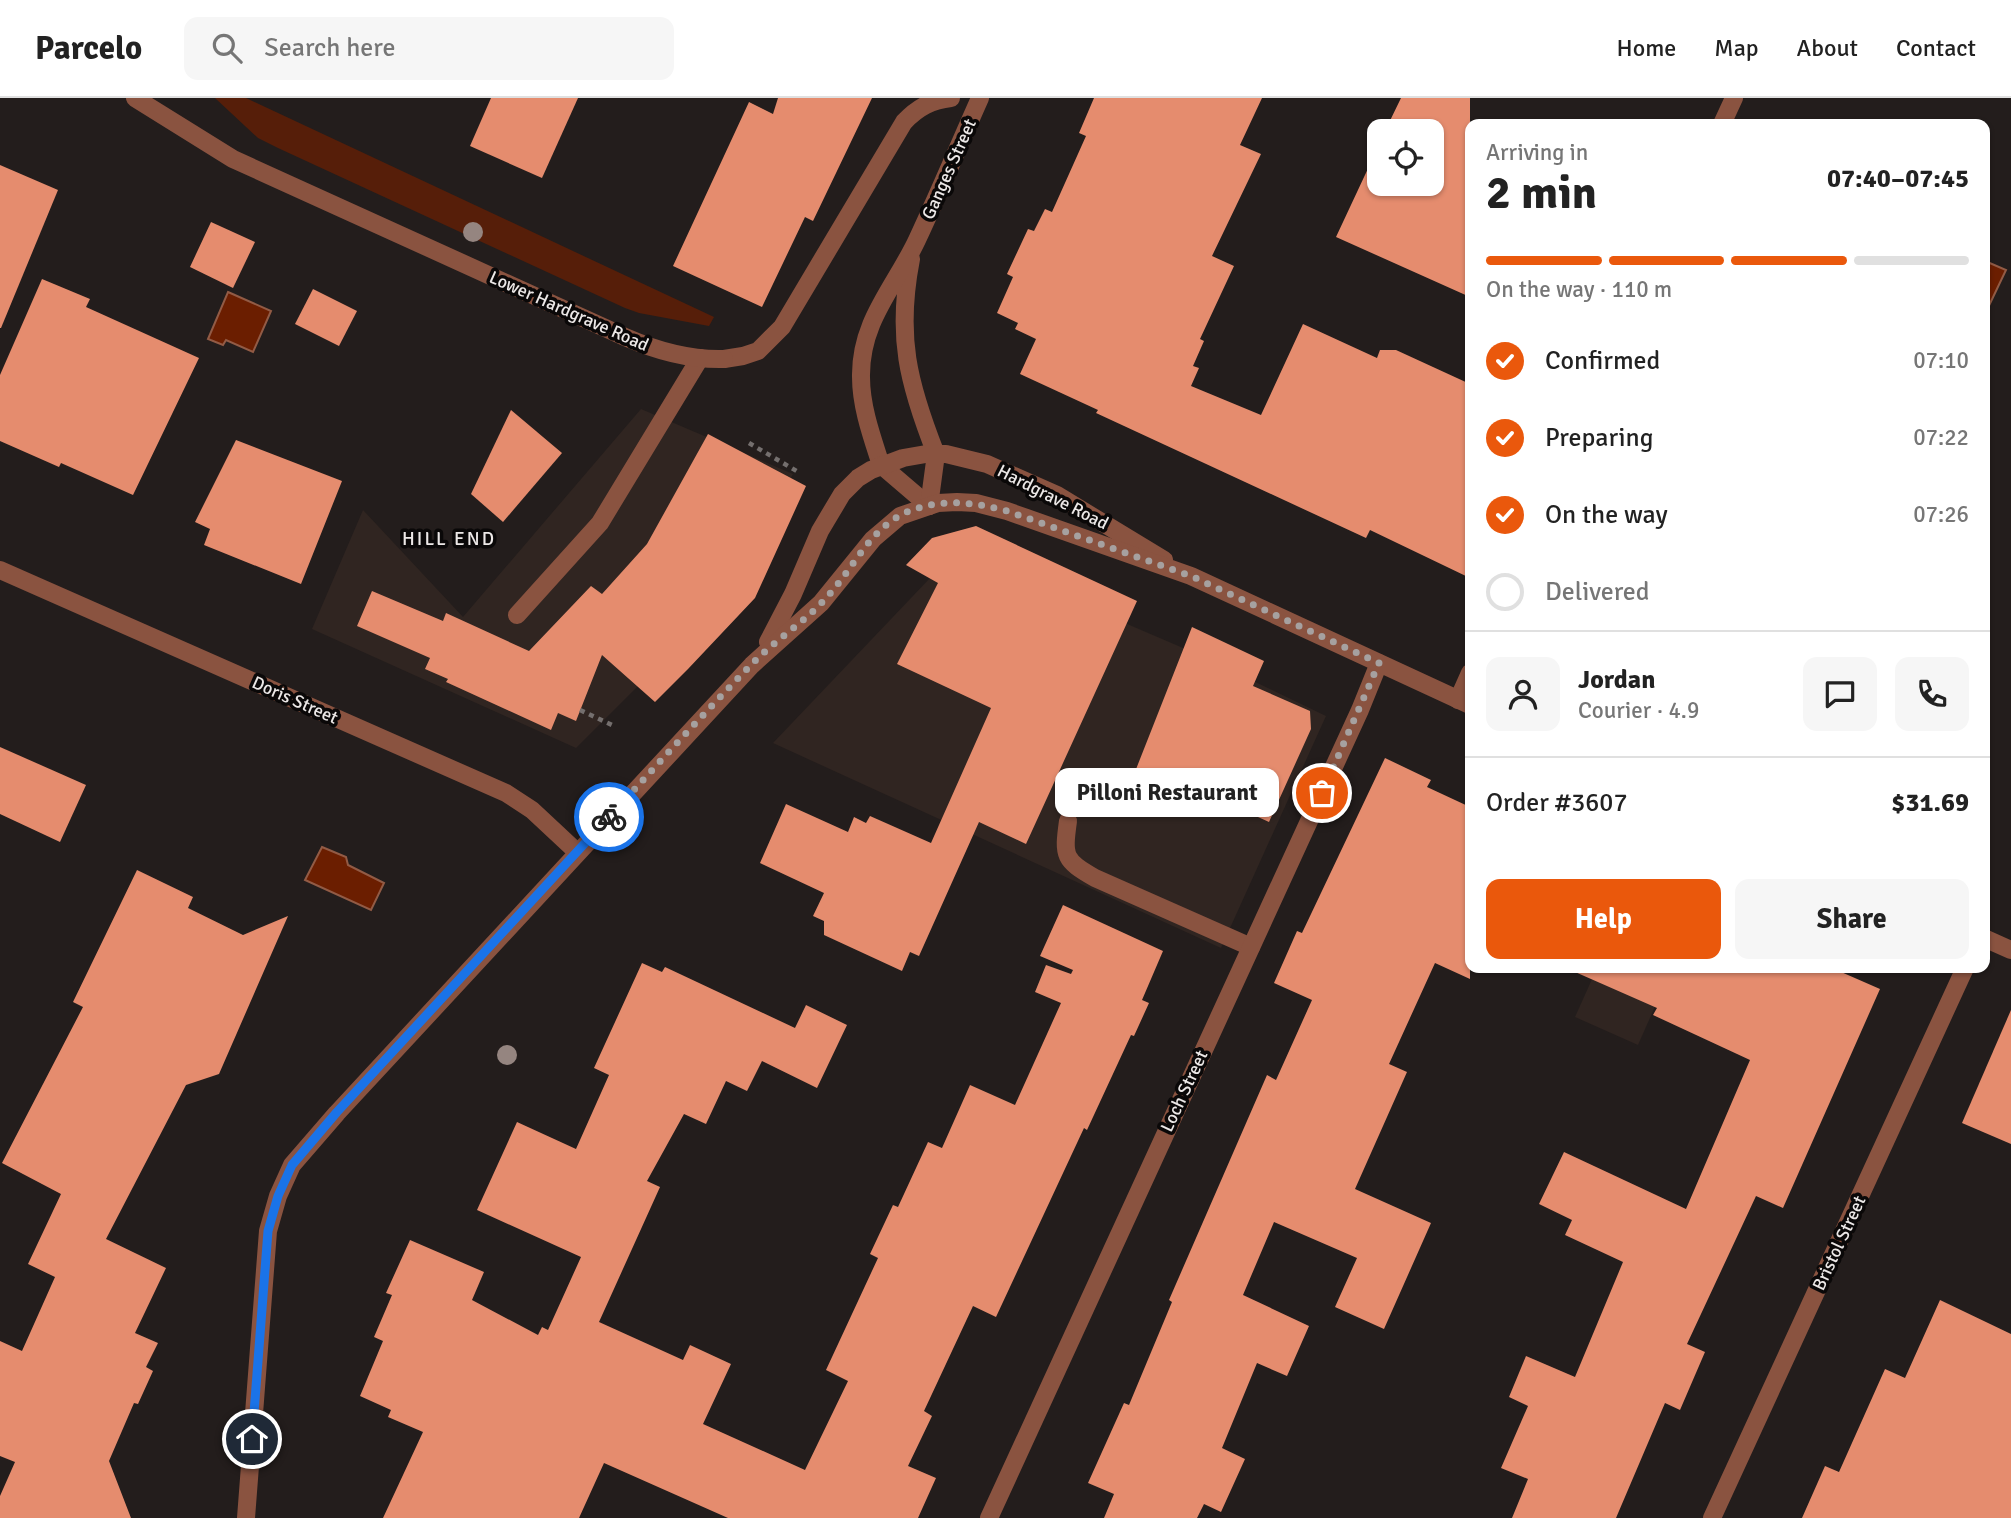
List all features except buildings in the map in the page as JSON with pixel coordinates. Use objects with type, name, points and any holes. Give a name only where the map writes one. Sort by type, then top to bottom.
[{"type":"street","name":"Lower Hardgrave Road","points":[[135,98],[257,171],[647,347],[700,358],[724,359],[751,354],[769,342],[795,306],[904,122],[926,103],[951,98]]},
{"type":"street","name":"Ganges Street","points":[[881,466],[862,397],[860,377],[863,353],[876,310],[917,239],[980,98]]},
{"type":"street","points":[[1724,119],[1734,98]]},
{"type":"street","name":"Ganges Street","points":[[917,239],[906,289],[905,350],[913,391],[936,454],[929,506]]},
{"type":"street","points":[[517,615],[600,523],[700,358]]},
{"type":"street","name":"Hardgrave Road","points":[[752,664],[784,614],[835,503],[854,481],[881,466],[903,458],[936,454],[978,461],[1057,495],[1191,576]]},
{"type":"street","points":[[881,466],[929,506]]},
{"type":"street","name":"Hardgrave Road","points":[[752,664],[828,596],[851,563],[882,530],[907,512],[957,502],[990,506],[1191,576],[1464,702]]},
{"type":"street","name":"Doris Street","points":[[0,570],[512,796],[532,810],[578,852]]},
{"type":"street","name":"Loch Street","points":[[989,1518],[1360,710],[1379,663]]},
{"type":"street","points":[[246,1518],[268,1231],[278,1196],[292,1165],[337,1112],[752,664]]},
{"type":"street","points":[[1068,821],[1065,847],[1072,865],[1251,947]]},
{"type":"street","points":[[1990,941],[2011,950]]},
{"type":"street","name":"Bristol Street","points":[[1712,1518],[1963,973]]},
{"type":"path","points":[[749,443],[800,473]]},
{"type":"path","points":[[580,710],[612,725]]},
{"type":"shaded area","points":[[215,98],[246,98],[714,317],[709,326],[625,308],[258,138]]},
{"type":"shaded area","points":[[1990,263],[2006,270],[1990,304]]},
{"type":"shaded area","points":[[228,292],[271,311],[253,352],[226,340],[223,345],[208,339]]},
{"type":"shaded area","points":[[641,409],[793,474],[732,592],[576,748],[312,629],[363,510],[463,617]]},
{"type":"shaded area","points":[[964,554],[1197,654],[1326,716],[1221,948],[773,743],[951,556]]},
{"type":"shaded area","points":[[322,847],[346,857],[348,865],[384,883],[371,910],[305,880]]},
{"type":"shaded area","points":[[1595,973],[1670,973],[1638,1045],[1575,1017]]},
{"type":"way so far","points":[[609,817],[752,664],[828,596],[851,563],[882,530],[907,512],[938,503],[957,502],[976,503],[1007,511],[1191,576],[1379,663],[1322,793]]},
{"type":"place","name":"Pilloni Restaurant","points":[[1322,793]]},
{"type":"district","name":"HILL END","points":[[449,538]]},
{"type":"route","points":[[252,1439],[268,1231],[278,1196],[292,1165],[337,1112],[609,817]]}]
